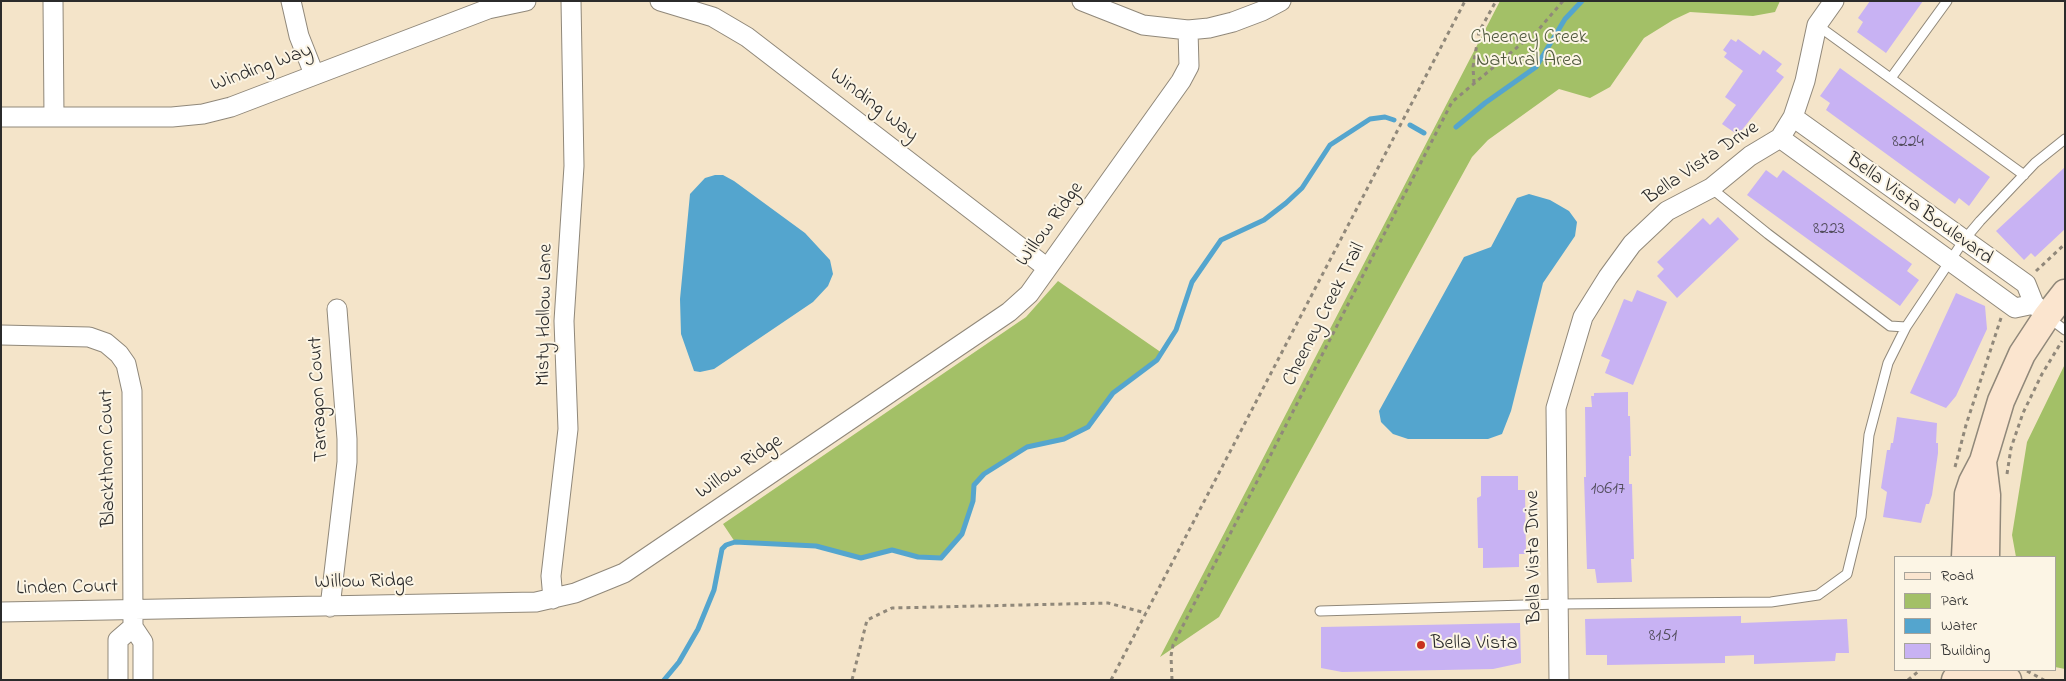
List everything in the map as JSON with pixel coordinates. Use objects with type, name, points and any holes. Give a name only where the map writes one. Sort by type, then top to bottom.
[{"type":"street","points":[[53,1],[54,118]]},
{"type":"street","points":[[291,1],[299,36],[314,74]]},
{"type":"street","name":"Winding Way","points":[[1,118],[172,117],[203,114],[231,107],[488,9],[526,1]]},
{"type":"street","name":"Misty Hollow Lane","points":[[553,599],[551,576],[568,429],[564,311],[574,166],[571,1]]},
{"type":"street","name":"Winding Way","points":[[660,1],[687,4],[747,37],[1046,267]]},
{"type":"street","points":[[1082,1],[1143,25],[1188,30],[1209,28],[1233,22],[1256,14],[1281,1]]},
{"type":"street","name":"Bella Vista Drive","points":[[1559,680],[1555,460],[1556,408],[1583,317],[1608,276],[1632,244],[1667,212],[1711,188],[1750,156],[1780,138],[1792,117],[1805,81],[1817,25],[1834,1]]},
{"type":"street","name":"Willow Ridge","points":[[133,618],[330,607],[536,602],[553,599],[595,586],[624,573],[1009,312],[1029,294],[1046,267],[1120,168],[1181,81],[1189,66],[1188,30]]},
{"type":"street","name":"Bella Vista Boulevard","points":[[1792,117],[2026,284],[2049,317]]},
{"type":"street","name":"Bella Vista Boulevard","points":[[1780,138],[2015,308],[2049,317]]},
{"type":"street","points":[[1965,556],[1968,494],[1983,461],[1988,437],[2010,378],[2065,294]]},
{"type":"street","name":"Tarragon Court","points":[[330,607],[348,439],[337,309]]},
{"type":"street","name":"Blackthorn Court","points":[[1,335],[89,337],[106,343],[119,354],[126,364],[132,391],[133,618],[143,642],[143,680]]},
{"type":"street","points":[[1983,461],[1987,495],[1986,556]]},
{"type":"street","name":"Linden Court","points":[[1,612],[133,618]]},
{"type":"street","points":[[118,680],[118,640],[133,618]]},
{"type":"street","points":[[1953,680],[1965,675],[1981,672],[1997,674],[2009,680]]},
{"type":"lane","points":[[1891,78],[1947,1]]},
{"type":"lane","points":[[1817,25],[2024,175]]},
{"type":"lane","points":[[1320,612],[1559,604],[1771,602],[1818,596],[1846,574],[1861,517],[1869,435],[1888,363],[1906,327],[1964,240],[2024,175],[2065,139]]},
{"type":"lane","points":[[1711,188],[1768,234],[1890,326],[1906,327]]},
{"type":"path","points":[[1111,680],[1465,1]]},
{"type":"path","points":[[1474,83],[1473,67],[1479,32],[1496,1]]},
{"type":"path","name":"Cheeney Creek Trail","points":[[1172,680],[1170,656],[1173,645],[1452,102],[1539,29],[1563,1]]},
{"type":"path","points":[[2006,480],[2011,448],[2023,413],[2042,374],[2065,336]]},
{"type":"path","points":[[852,680],[867,620],[892,608],[1108,603],[1146,613]]},
{"type":"path","points":[[1908,680],[1919,671]]},
{"type":"path","points":[[2028,671],[2044,680]]},
{"type":"green space","name":"Cheeney Creek Natural Area","points":[[1500,1],[1780,1],[1775,12],[1753,16],[1690,12],[1673,20],[1644,38],[1610,87],[1590,98],[1559,89],[1488,140],[1472,157],[1219,617],[1160,657]]},
{"type":"green space","points":[[1058,281],[1162,353],[1145,370],[1113,393],[1088,427],[1064,439],[1027,447],[984,474],[974,485],[973,501],[962,534],[941,558],[918,557],[892,550],[861,558],[826,547],[735,542],[723,524],[1026,317]]},
{"type":"green space","points":[[2065,364],[2065,669],[2056,667],[2056,556],[2016,556],[2012,535],[2027,442]]},
{"type":"water","points":[[723,175],[734,181],[805,233],[830,260],[833,274],[828,286],[813,302],[714,369],[700,372],[694,371],[681,334],[680,299],[690,194],[705,178]]},
{"type":"water","points":[[1529,194],[1550,200],[1569,211],[1577,222],[1575,236],[1543,283],[1511,411],[1502,434],[1488,439],[1408,439],[1393,434],[1381,422],[1379,411],[1464,257],[1491,247],[1517,198]]},
{"type":"building","points":[[1870,1],[1923,1],[1886,53],[1857,32],[1863,22],[1858,18]]},
{"type":"building","points":[[1731,39],[1736,42],[1738,39],[1760,55],[1763,50],[1782,64],[1776,71],[1784,77],[1738,135],[1722,124],[1736,105],[1725,97],[1743,71],[1724,57],[1727,53],[1723,50]]},
{"type":"building","points":[[1840,68],[1990,177],[1969,206],[1959,198],[1955,204],[1826,110],[1830,103],[1820,96]]},
{"type":"building","points":[[2065,167],[2065,229],[2035,257],[2031,253],[2024,260],[1996,231]]},
{"type":"building","points":[[1766,170],[1777,178],[1783,170],[1912,264],[1907,271],[1919,280],[1900,306],[1747,195]]},
{"type":"building","points":[[1718,217],[1739,239],[1677,298],[1657,276],[1664,269],[1657,262],[1703,218],[1710,225]]},
{"type":"building","points":[[1637,290],[1667,302],[1633,385],[1605,373],[1610,360],[1601,356],[1624,299],[1632,302]]},
{"type":"building","points":[[1956,293],[1985,306],[1987,329],[1956,396],[1946,408],[1910,393]]},
{"type":"building","points":[[1628,392],[1631,456],[1629,456],[1629,484],[1632,484],[1634,559],[1631,559],[1632,582],[1597,583],[1595,569],[1587,569],[1584,477],[1586,477],[1585,407],[1592,407],[1591,396],[1594,396],[1594,393]]},
{"type":"building","points":[[1897,417],[1937,423],[1936,443],[1938,443],[1938,453],[1932,495],[1929,504],[1926,504],[1921,523],[1883,517],[1887,492],[1881,488],[1887,450],[1890,450],[1891,443],[1893,443]]},
{"type":"building","points":[[1481,476],[1518,476],[1518,490],[1525,490],[1526,554],[1519,554],[1519,567],[1483,568],[1483,548],[1478,548],[1477,498],[1481,496]]},
{"type":"building","points":[[1741,616],[1741,623],[1847,619],[1849,653],[1836,653],[1835,661],[1754,664],[1754,655],[1725,656],[1725,663],[1607,665],[1607,655],[1586,655],[1585,619]]},
{"type":"building","name":"Bella Vista","points":[[1520,623],[1521,663],[1493,669],[1342,672],[1321,668],[1321,627]]},
{"type":"waterway","points":[[1456,127],[1485,103],[1536,67],[1565,19],[1582,1]]},
{"type":"waterway","points":[[664,680],[679,662],[698,629],[714,590],[722,549],[726,545],[735,542],[816,546],[861,558],[892,550],[918,557],[941,558],[962,534],[973,501],[974,485],[984,474],[1027,447],[1064,439],[1088,427],[1113,393],[1157,360],[1176,330],[1192,282],[1221,240],[1264,220],[1286,203],[1302,188],[1330,145],[1370,119],[1385,117],[1394,120]]},
{"type":"waterway","points":[[1410,125],[1424,133]]},
{"type":"place","name":"Bella Vista","points":[[1421,645]]}]
